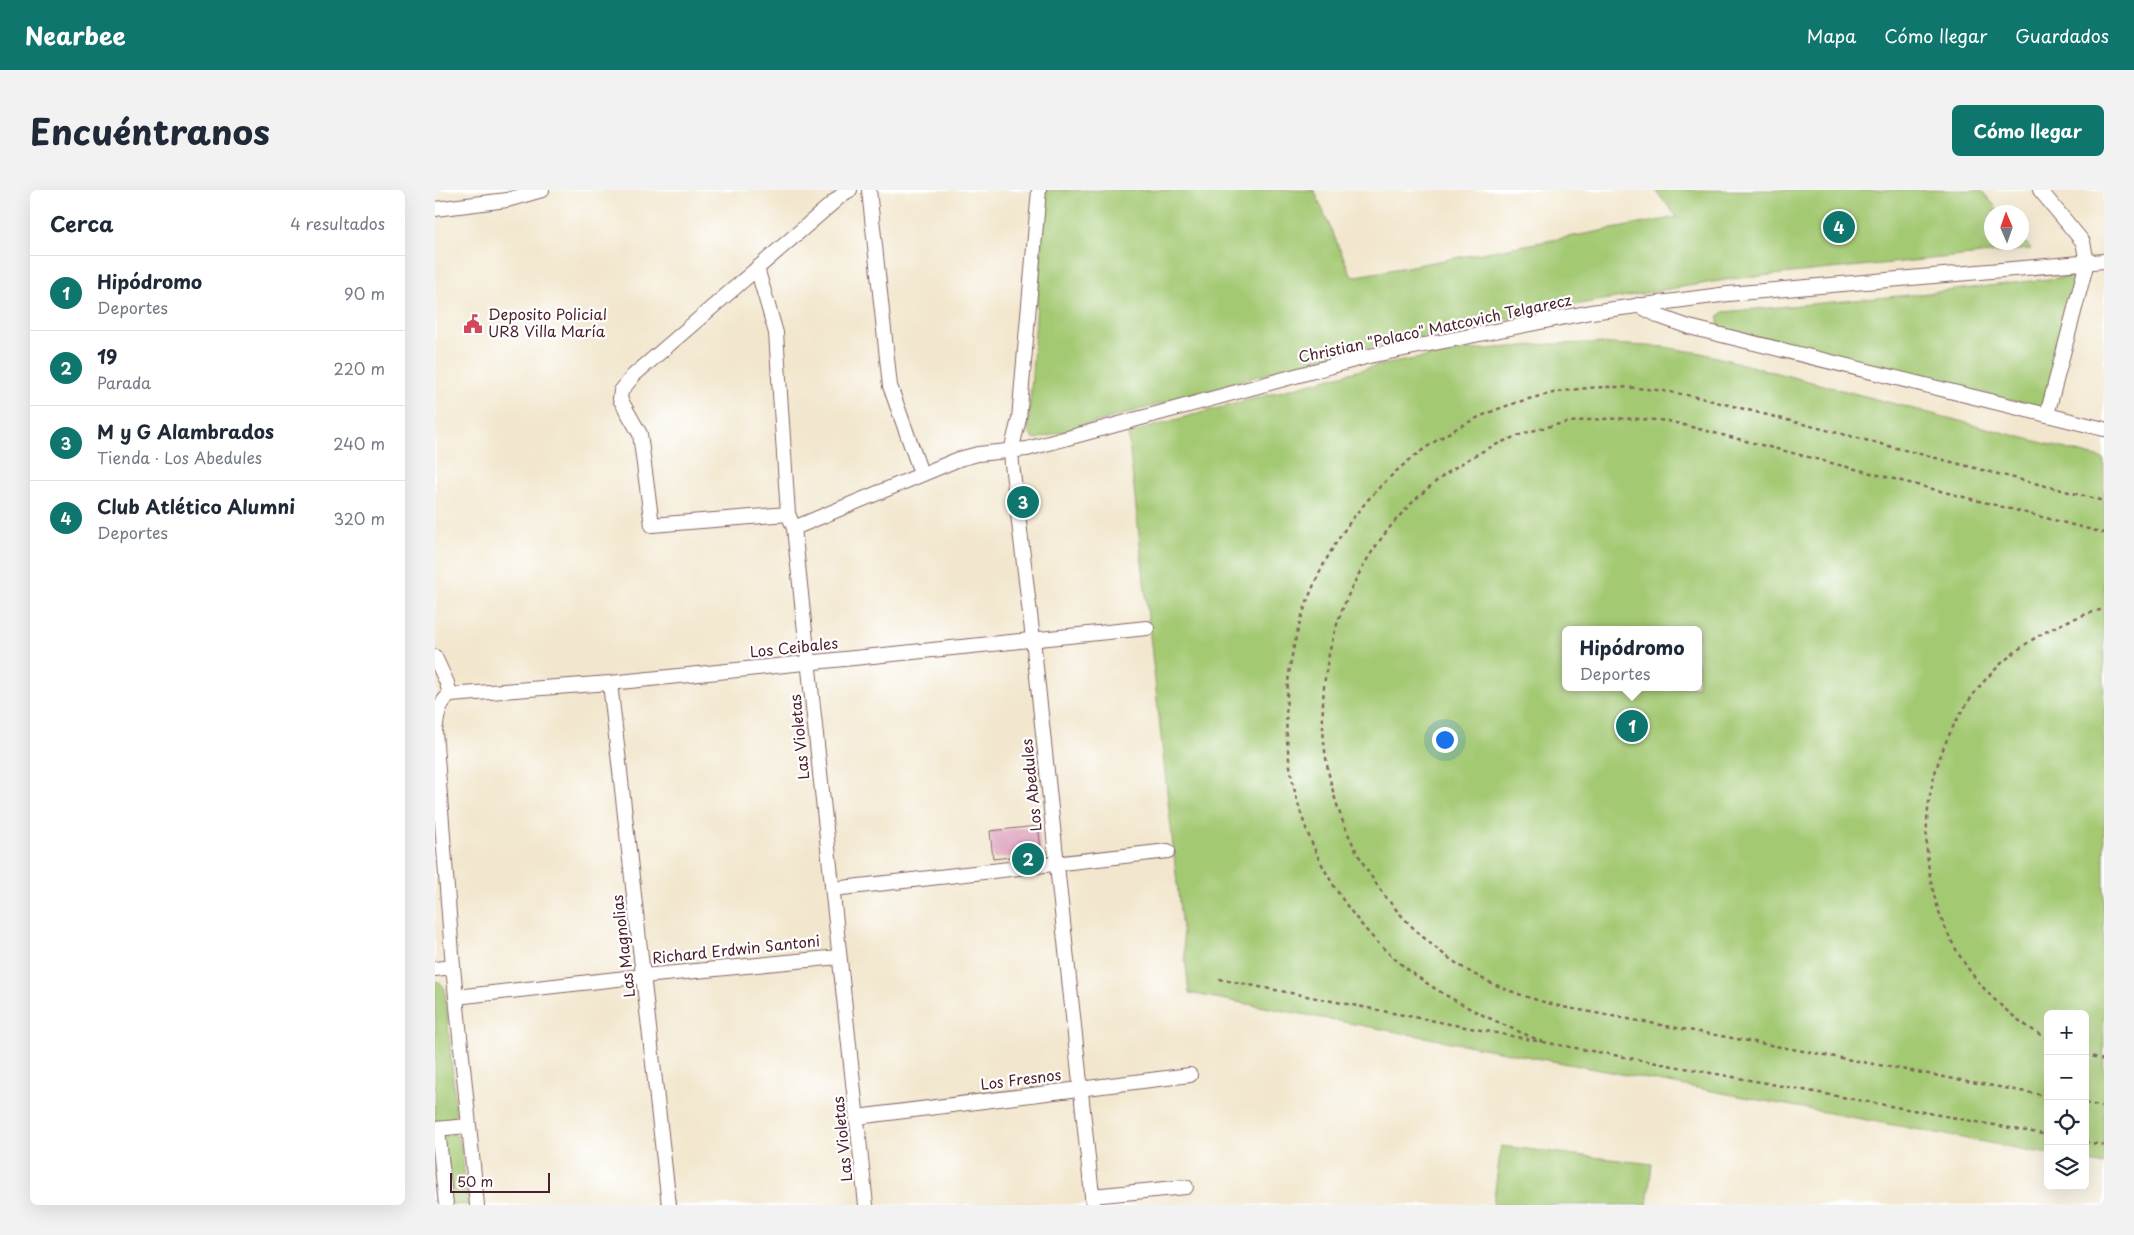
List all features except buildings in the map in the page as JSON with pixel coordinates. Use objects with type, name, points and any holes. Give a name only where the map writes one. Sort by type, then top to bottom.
[{"type":"street","points":[[435,209],[507,200],[542,190]]},
{"type":"street","points":[[787,514],[652,525],[639,434],[620,399],[621,391],[634,375],[843,194],[850,190]]},
{"type":"street","points":[[869,190],[890,386],[921,473]]},
{"type":"street","points":[[1011,451],[1019,419],[1039,190]]},
{"type":"street","points":[[2040,190],[2083,242],[2087,262],[2047,415]]},
{"type":"street","name":"Christian \"Polaco\" Matcovich Telgarecz","points":[[794,528],[921,473],[978,454],[1027,449],[1369,356],[1638,305],[1728,294],[2104,261]]},
{"type":"street","name":"Las Violetas","points":[[757,268],[776,333],[787,514],[794,528],[866,1205]]},
{"type":"street","points":[[1638,305],[1661,317],[1689,327],[2104,429]]},
{"type":"street","name":"Los Abedules","points":[[1011,451],[1093,1200]]},
{"type":"street","name":"Los Ceibales","points":[[448,697],[809,664],[1147,628]]},
{"type":"street","points":[[437,664],[448,697],[440,708],[435,731],[453,967],[477,1205]]},
{"type":"street","name":"Las Magnolias","points":[[610,683],[669,1205]]},
{"type":"street","points":[[833,889],[1168,851]]},
{"type":"street","name":"Richard Erdwin Santoni","points":[[456,997],[839,956]]},
{"type":"street","points":[[435,969],[453,967]]},
{"type":"street","name":"Los Fresnos","points":[[857,1116],[1190,1075]]},
{"type":"street","points":[[446,1205],[436,1129],[468,1126]]},
{"type":"street","points":[[1093,1200],[1186,1187]]},
{"type":"path","points":[[1543,1042],[1478,1014],[1436,990],[1416,976],[1380,945],[1349,908],[1323,867],[1310,838],[1297,800],[1289,761],[1286,729],[1288,681],[1296,634],[1311,588],[1333,545],[1361,506],[1389,477],[1433,442],[1475,418],[1497,409],[1528,399],[1567,390],[1621,387],[1674,392],[1701,398],[2104,501]]},
{"type":"path","points":[[2044,1095],[1563,1007],[1538,1001],[1496,985],[1457,964],[1421,936],[1390,904],[1365,868],[1352,844],[1338,810],[1327,766],[1323,730],[1324,685],[1334,632],[1347,598],[1367,558],[1400,514],[1420,495],[1463,462],[1511,438],[1540,428],[1585,420],[1629,418],[1668,421],[2104,533]]},
{"type":"path","points":[[2044,1036],[2003,1008],[1967,968],[1942,922],[1928,870],[1926,818],[1935,766],[1957,717],[1989,674],[2029,640],[2077,616],[2104,609]]},
{"type":"path","points":[[1219,979],[1543,1042],[2044,1134]]},
{"type":"path","points":[[2088,1055],[2104,1060]]},
{"type":"path","points":[[2089,1104],[2104,1107]]},
{"type":"path","points":[[2089,1143],[2104,1145]]},
{"type":"green space","points":[[1045,190],[1314,190],[1352,277],[1677,217],[1655,190],[1981,190],[1994,205],[1984,205],[1984,250],[2021,250],[1731,279],[1591,302],[1333,355],[1037,439],[1033,438],[1028,432]]},
{"type":"green space","points":[[2074,276],[2076,278],[2042,408],[1720,328],[1718,323],[1719,316],[1724,312],[1920,294]]},
{"type":"green space","points":[[1596,343],[1663,347],[1701,353],[2104,459],[2104,1165],[2089,1162],[2089,1010],[2044,1010],[2044,1153],[1189,993],[1128,434],[1376,366],[1458,351],[1550,344]]},
{"type":"green space","points":[[435,981],[439,982],[445,989],[456,1114],[450,1119],[452,1134],[457,1136],[461,1144],[468,1205],[435,1205]]},
{"type":"green space","points":[[1501,1146],[1652,1164],[1647,1205],[1493,1205]]},
{"type":"place","name":"Club Atlético Alumni","points":[[1839,227]]},
{"type":"place","name":"Deposito Policial UR8 Villa María","points":[[473,324]]},
{"type":"place","name":"M y G Alambrados","points":[[1023,502]]},
{"type":"place","name":"Hipódromo","points":[[1632,726]]},
{"type":"place","name":"19","points":[[1028,859]]}]
